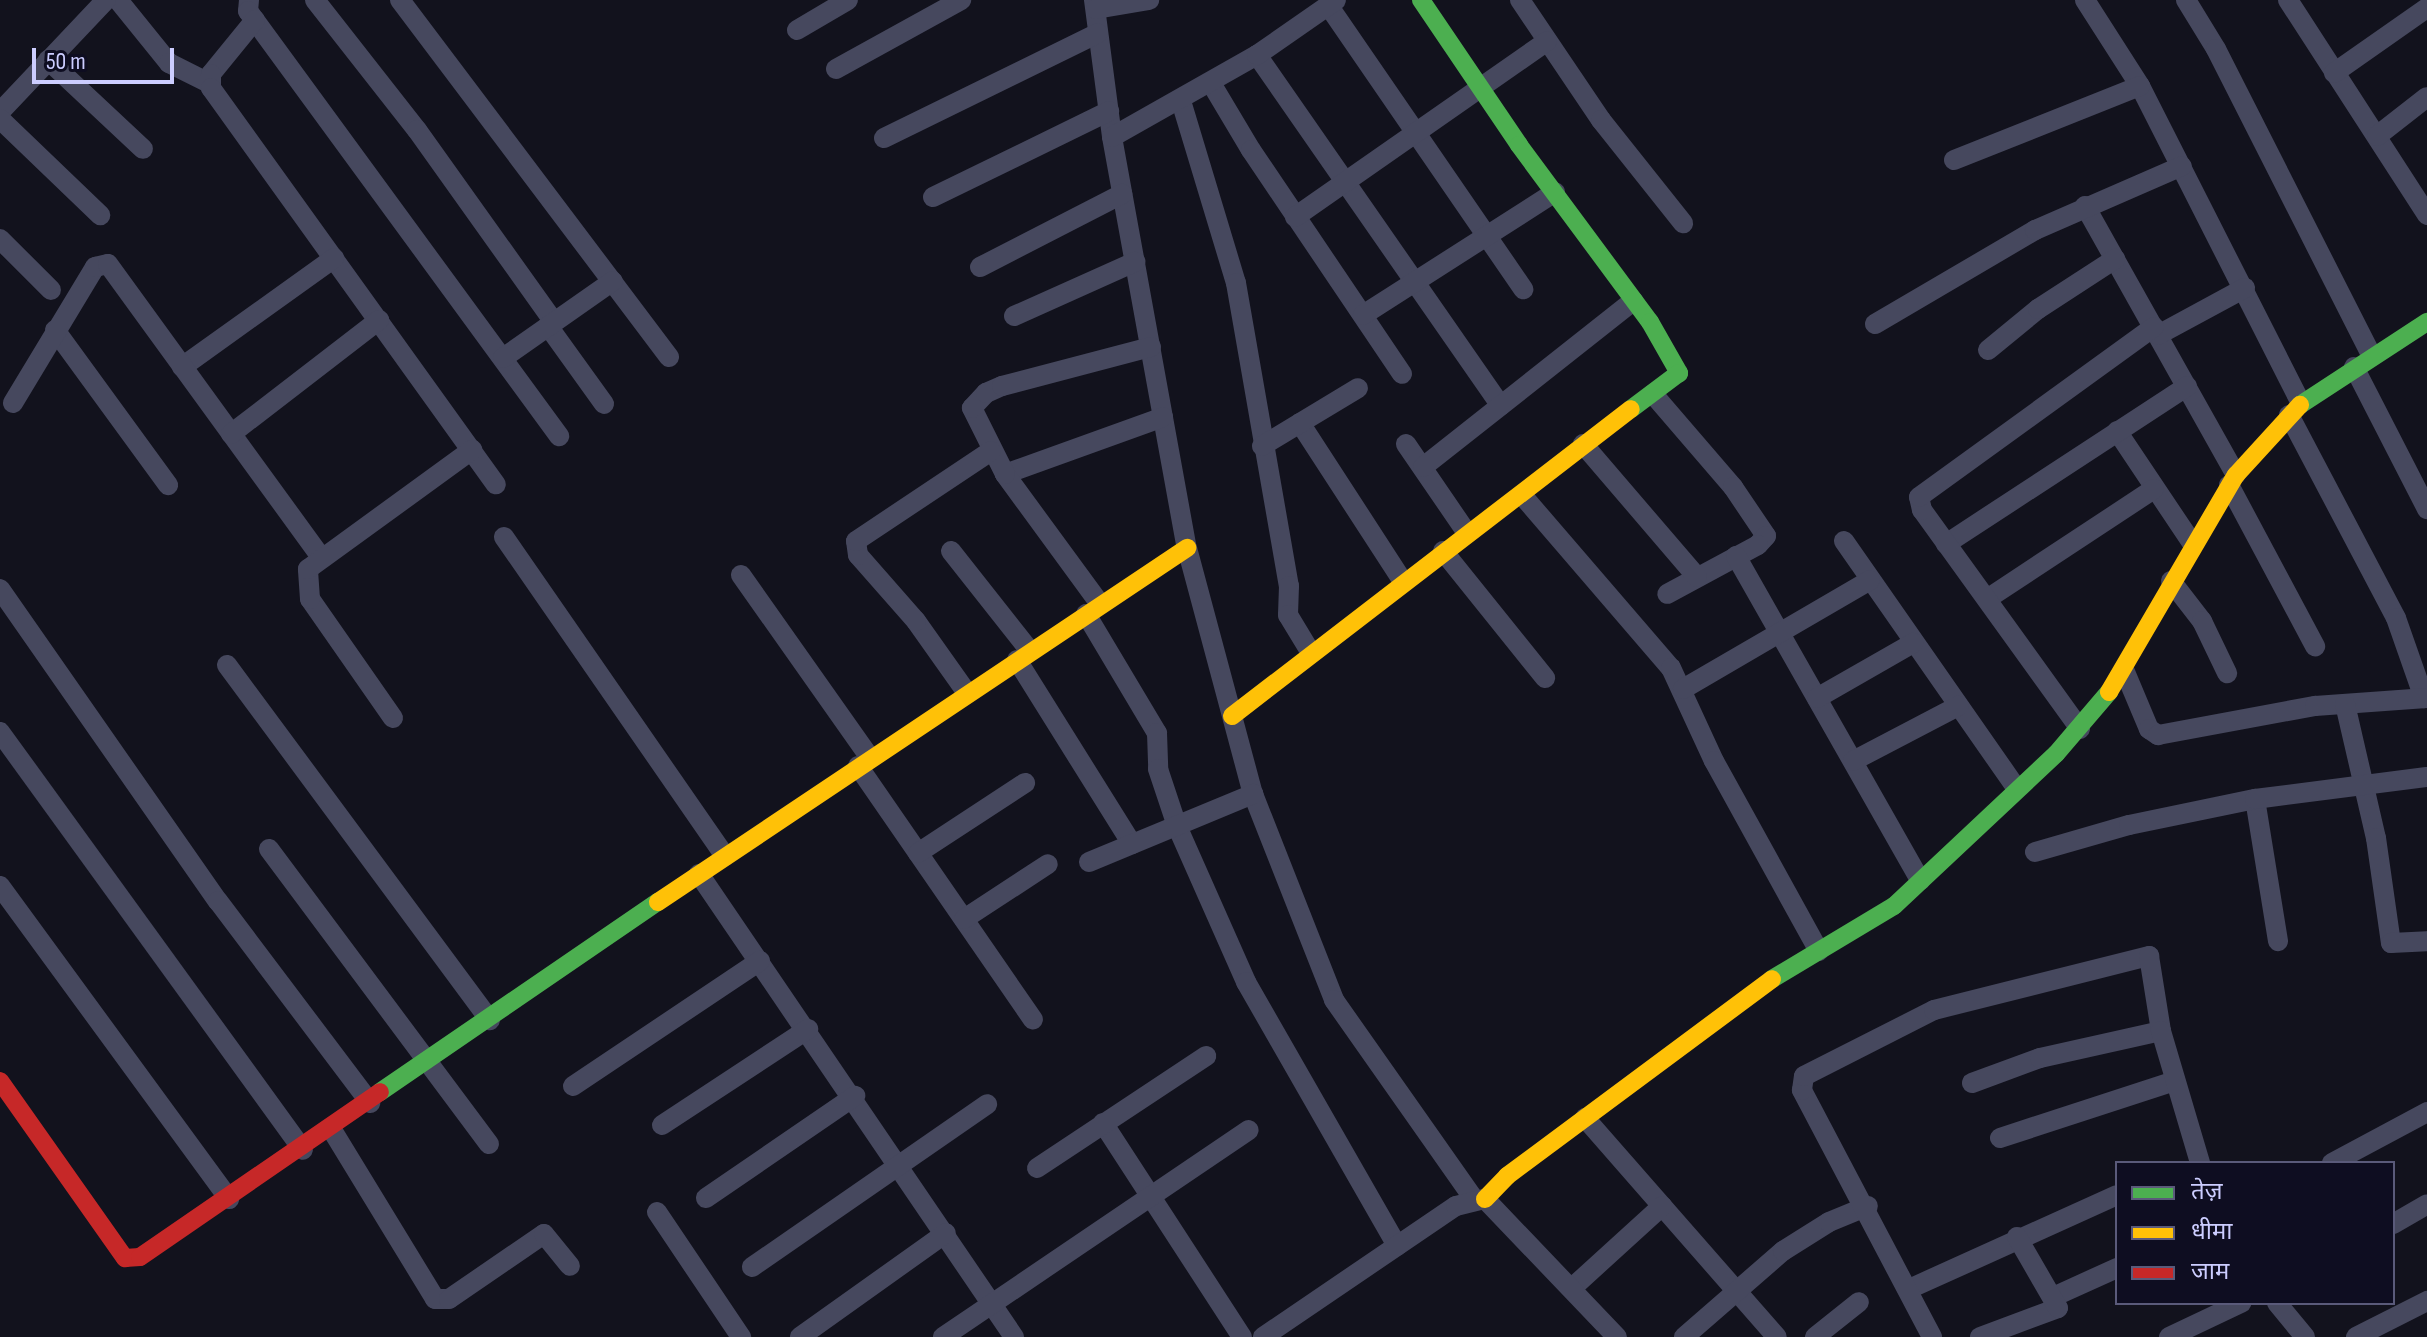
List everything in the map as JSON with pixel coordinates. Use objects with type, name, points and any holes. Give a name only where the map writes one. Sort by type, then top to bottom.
[{"type":"street","points":[[0,112],[106,0]]},
{"type":"street","points":[[118,0],[169,63],[209,83],[496,484]]},
{"type":"street","points":[[249,0],[255,20],[559,436]]},
{"type":"street","points":[[315,0],[417,130],[604,404]]},
{"type":"street","points":[[400,0],[669,357]]},
{"type":"street","points":[[797,30],[848,0]]},
{"type":"street","points":[[836,69],[961,0]]},
{"type":"street","points":[[1149,0],[1095,4],[1098,33],[1112,137],[1187,548],[1253,794],[1334,1000],[1480,1199],[1572,1288],[1617,1337]]},
{"type":"street","points":[[1232,716],[1402,580],[1522,495],[1583,444],[1675,379],[1679,369],[1421,0]]},
{"type":"street","points":[[1520,0],[1601,120],[1683,223]]},
{"type":"street","points":[[2085,0],[2140,86],[2245,288],[2295,410],[2396,618],[2425,698],[2345,704],[2215,722],[2158,735],[2149,729],[2125,672]]},
{"type":"street","points":[[2186,0],[2223,62],[2371,355]]},
{"type":"street","points":[[2292,1],[2334,73],[2427,215]]},
{"type":"street","points":[[1112,137],[1181,101],[1257,55],[1332,3],[1484,235],[1523,289]]},
{"type":"street","points":[[2334,73],[2427,8]]},
{"type":"street","points":[[209,83],[255,20]]},
{"type":"street","points":[[884,138],[1098,33]]},
{"type":"street","points":[[1295,217],[1547,41]]},
{"type":"street","points":[[1257,55],[1417,280],[1501,406]]},
{"type":"street","points":[[48,60],[143,149]]},
{"type":"street","points":[[1211,83],[1295,217],[1402,374]]},
{"type":"street","points":[[1954,160],[2140,86]]},
{"type":"street","points":[[2377,136],[2427,97]]},
{"type":"street","points":[[1181,101],[1236,283],[1262,446],[1289,586],[1288,615],[1311,653]]},
{"type":"street","points":[[933,197],[1109,111]]},
{"type":"street","points":[[0,119],[100,215]]},
{"type":"street","points":[[1875,324],[1954,274],[2085,206],[2182,166]]},
{"type":"street","points":[[1363,315],[1555,192]]},
{"type":"street","points":[[980,267],[1122,194]]},
{"type":"street","points":[[2085,206],[2187,386],[2315,646]]},
{"type":"street","points":[[0,239],[51,290]]},
{"type":"street","points":[[182,367],[334,258]]},
{"type":"street","points":[[1988,350],[2115,259]]},
{"type":"street","points":[[1014,316],[1135,262]]},
{"type":"street","points":[[13,403],[95,267],[108,264],[321,557]]},
{"type":"street","points":[[503,358],[613,281]]},
{"type":"street","points":[[2080,729],[1946,544],[1919,497],[2156,331],[2245,288]]},
{"type":"street","points":[[1423,467],[1633,301]]},
{"type":"street","points":[[231,434],[379,320]]},
{"type":"street","points":[[1263,1337],[1397,1246],[1480,1199],[1742,997],[1894,906],[2080,729],[2125,672],[2192,543],[2232,480],[2295,410],[2371,355],[2427,323]]},
{"type":"street","points":[[55,330],[168,485]]},
{"type":"street","points":[[1151,347],[986,393],[972,408],[991,451],[1093,609],[1157,733],[1158,769],[1177,826],[1266,1021],[1397,1246]]},
{"type":"street","points":[[2354,367],[2427,509]]},
{"type":"street","points":[[1946,544],[2187,386]]},
{"type":"street","points":[[1262,446],[1358,388]]},
{"type":"street","points":[[1653,394],[1764,529],[1763,541],[1667,594]]},
{"type":"street","points":[[1005,474],[1163,417]]},
{"type":"street","points":[[1300,423],[1402,580]]},
{"type":"street","points":[[2117,431],[2192,543]]},
{"type":"street","points":[[1406,444],[1467,533]]},
{"type":"street","points":[[1583,444],[1697,577]]},
{"type":"street","points":[[393,718],[310,599],[305,581],[308,569],[472,450]]},
{"type":"street","points":[[967,693],[856,548],[863,535],[991,451]]},
{"type":"street","points":[[1987,599],[2154,489]]},
{"type":"street","points":[[1522,495],[1654,645],[1683,689],[1714,761],[1819,951]]},
{"type":"street","points":[[504,537],[725,856]]},
{"type":"street","points":[[1844,541],[2016,788]]},
{"type":"street","points":[[0,1081],[125,1258],[140,1257],[430,1063],[725,856],[1187,548]]},
{"type":"street","points":[[951,551],[1024,656],[1132,844]]},
{"type":"street","points":[[1443,551],[1545,678]]},
{"type":"street","points":[[1736,556],[1920,880]]},
{"type":"street","points":[[741,575],[864,762],[918,853],[1033,1020]]},
{"type":"street","points":[[1683,689],[1870,580]]},
{"type":"street","points":[[2171,581],[2202,621],[2227,673]]},
{"type":"street","points":[[0,589],[218,901],[370,1103]]},
{"type":"street","points":[[1817,698],[1913,643]]},
{"type":"street","points":[[227,665],[490,1020]]},
{"type":"street","points":[[2345,704],[2363,784],[2391,943],[2427,941]]},
{"type":"street","points":[[1853,761],[1958,706]]},
{"type":"street","points":[[0,732],[303,1150]]},
{"type":"street","points":[[2035,852],[2255,799],[2427,777]]},
{"type":"street","points":[[918,853],[1025,783]]},
{"type":"street","points":[[1089,862],[1253,794]]},
{"type":"street","points":[[2255,799],[2278,941]]},
{"type":"street","points":[[269,849],[489,1144]]},
{"type":"street","points":[[964,919],[1048,864]]},
{"type":"street","points":[[699,874],[855,1096],[1014,1337]]},
{"type":"street","points":[[0,886],[229,1199]]},
{"type":"street","points":[[1932,1337],[1868,1206],[1802,1090],[1804,1076],[1934,1010],[2145,955],[2154,964],[2161,1031],[2197,1161]]},
{"type":"street","points":[[573,1086],[760,961]]},
{"type":"street","points":[[662,1125],[808,1029]]},
{"type":"street","points":[[1972,1083],[2040,1058],[2161,1031]]},
{"type":"street","points":[[1037,1168],[1206,1056]]},
{"type":"street","points":[[2000,1138],[2174,1081]]},
{"type":"street","points":[[706,1198],[855,1096]]},
{"type":"street","points":[[752,1267],[987,1104]]},
{"type":"street","points":[[2336,1161],[2427,1112]]},
{"type":"street","points":[[1585,1118],[1777,1337]]},
{"type":"street","points":[[1103,1123],[1242,1337]]},
{"type":"street","points":[[332,1130],[435,1299],[449,1299],[544,1234],[570,1266]]},
{"type":"street","points":[[943,1337],[1249,1130]]},
{"type":"street","points":[[1909,1289],[2017,1237],[2115,1196]]},
{"type":"street","points":[[2395,1223],[2427,1204]]},
{"type":"street","points":[[1572,1288],[1662,1206]]},
{"type":"street","points":[[1684,1337],[1809,1233],[1868,1206]]},
{"type":"street","points":[[657,1212],[741,1337]]},
{"type":"street","points":[[800,1337],[946,1233]]},
{"type":"street","points":[[1980,1337],[2051,1315],[2058,1308],[2017,1237]]},
{"type":"street","points":[[2053,1297],[2115,1269]]},
{"type":"street","points":[[2356,1337],[2427,1301]]},
{"type":"street","points":[[1815,1337],[1859,1302]]},
{"type":"street","points":[[2169,1337],[2237,1305]]},
{"type":"street","points":[[2279,1305],[2305,1337]]},
{"type":"traffic: fast","points":[[1421,0],[1519,145],[1650,322],[1679,373],[1631,409]]},
{"type":"traffic: fast","points":[[2300,405],[2427,322]]},
{"type":"traffic: fast","points":[[1772,979],[1894,906],[2056,754],[2109,692]]},
{"type":"traffic: fast","points":[[380,1092],[658,902]]},
{"type":"traffic: slow","points":[[2109,692],[2236,475],[2300,405]]},
{"type":"traffic: slow","points":[[1232,716],[1631,409]]},
{"type":"traffic: slow","points":[[658,902],[1187,548]]},
{"type":"traffic: slow","points":[[1485,1199],[1507,1176],[1772,979]]},
{"type":"traffic: jam","points":[[0,1081],[125,1258],[140,1257],[380,1092]]}]
